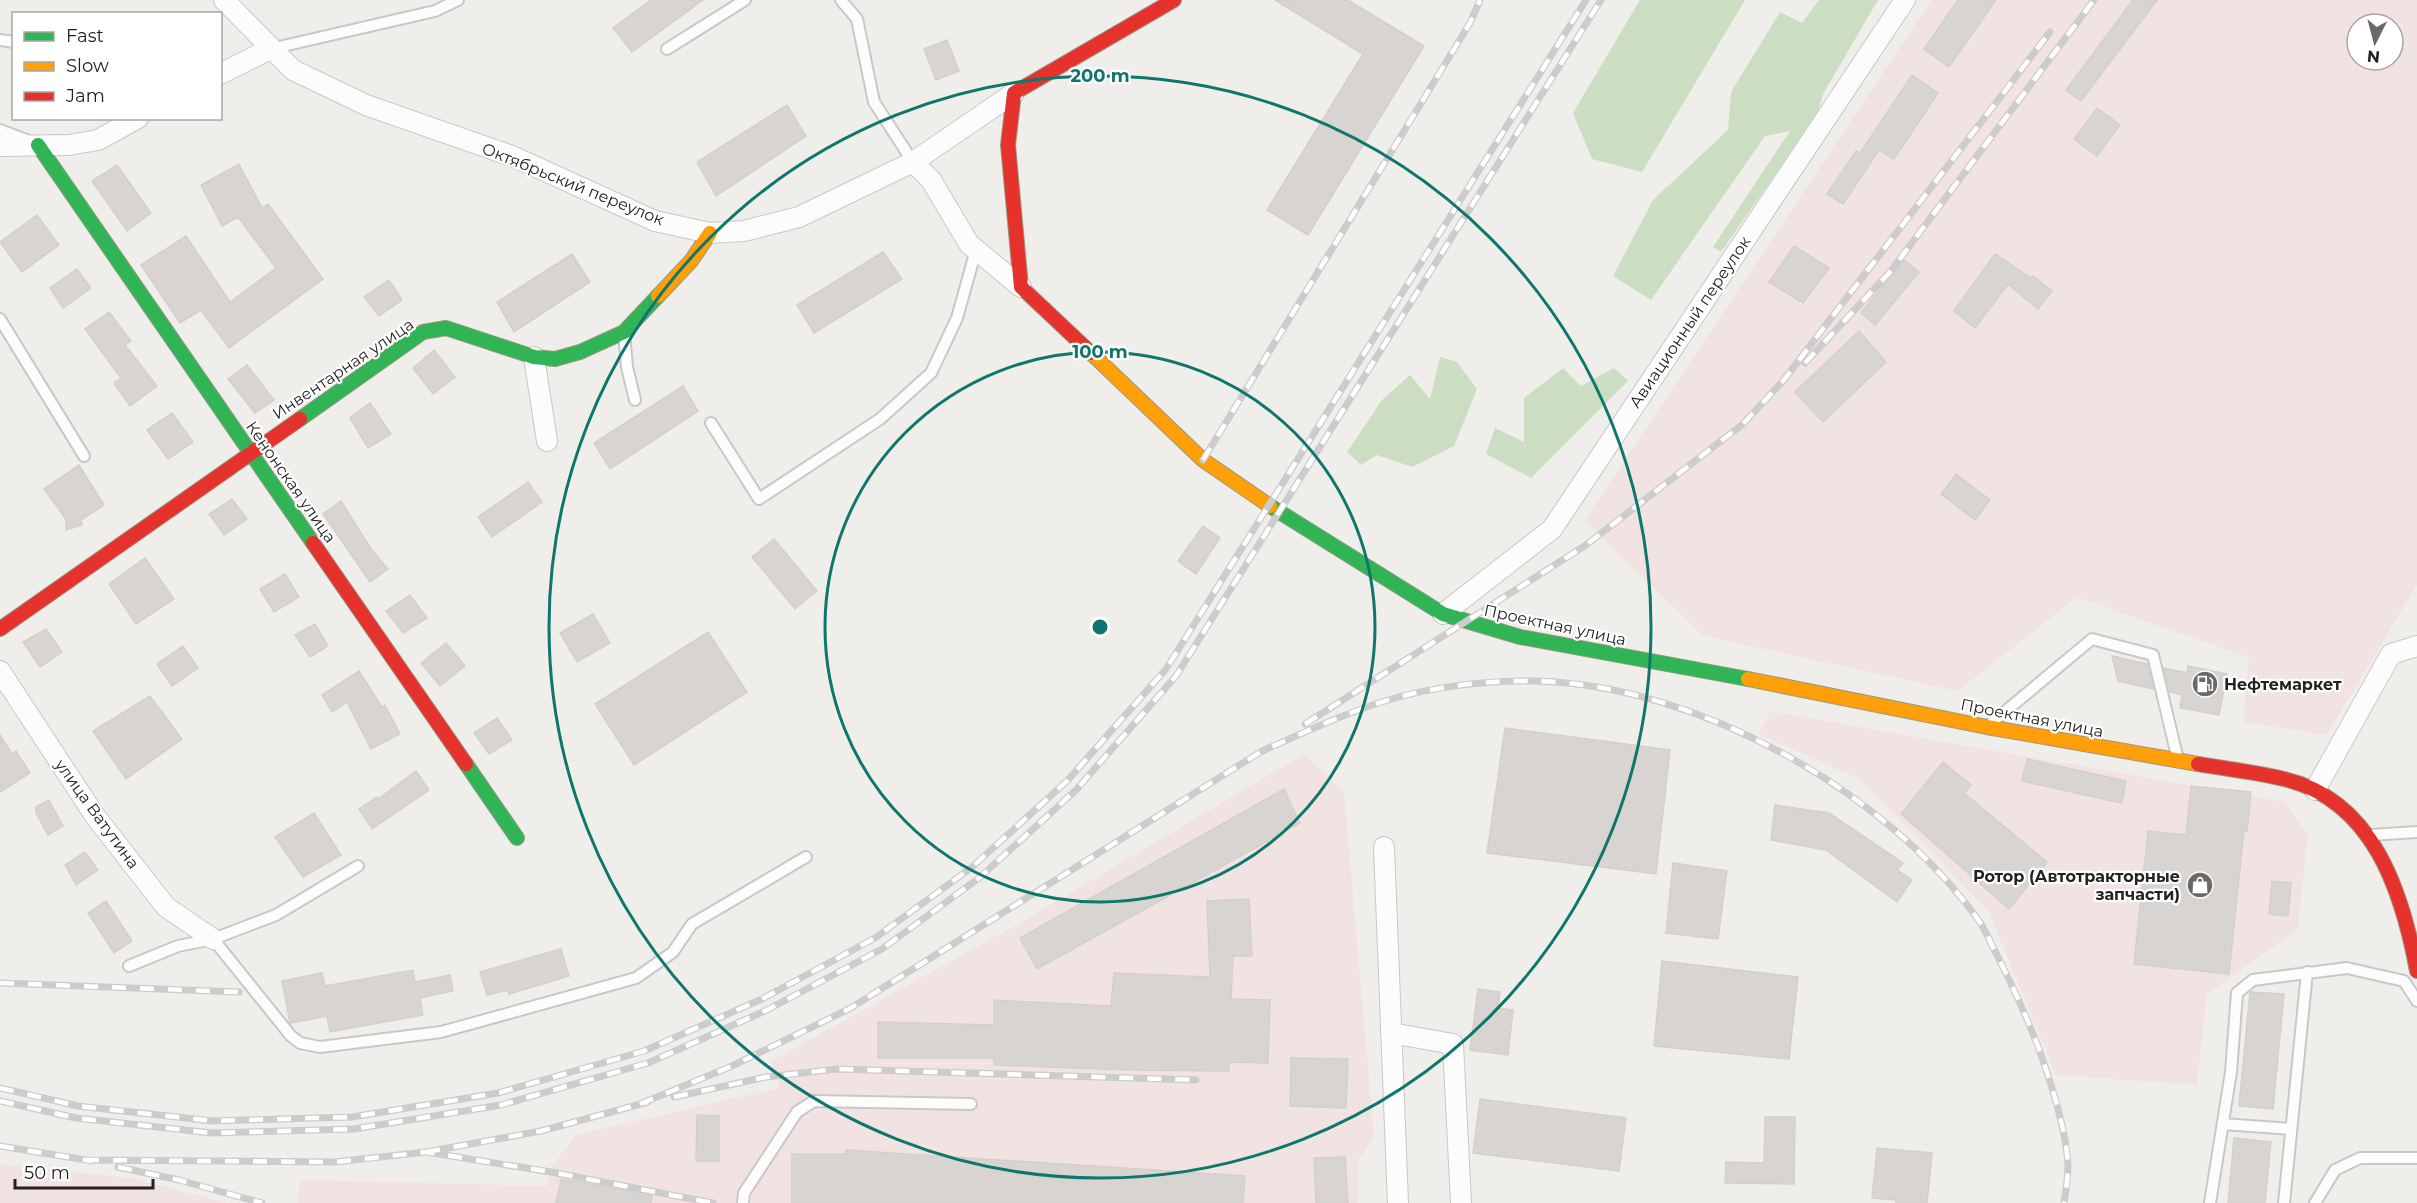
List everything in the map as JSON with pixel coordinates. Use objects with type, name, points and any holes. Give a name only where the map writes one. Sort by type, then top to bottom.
[{"type":"street","name":"Октябрьский переулок","points":[[224,0],[293,70],[366,105],[512,156],[655,221],[710,233],[744,231],[799,217],[913,162],[1014,93]]},
{"type":"street","points":[[1021,287],[1008,145],[1014,93],[1174,0]]},
{"type":"street","name":"Авиационный переулок","points":[[1443,614],[1552,529],[1905,0]]},
{"type":"street","points":[[224,70],[270,49]]},
{"type":"street","points":[[0,146],[69,145],[98,140],[134,120]]},
{"type":"street","name":"Кенонская улица","points":[[38,145],[517,838]]},
{"type":"street","points":[[913,162],[931,180],[969,244],[1021,287]]},
{"type":"street","name":"Инвентарная улица","points":[[0,628],[423,332],[446,328],[534,357],[555,359],[580,352],[624,332],[691,261],[710,233]]},
{"type":"street","name":"Проектная улица","points":[[1021,287],[1203,460],[1280,513],[1443,614],[1520,637],[1788,686],[1987,727],[2285,779],[2315,790],[2340,804],[2368,836],[2394,884],[2411,937],[2417,971]]},
{"type":"street","points":[[534,357],[547,441]]},
{"type":"street","points":[[2315,790],[2391,654],[2417,646]]},
{"type":"street","name":"улица Ватутина","points":[[0,671],[95,816],[166,908],[213,939]]},
{"type":"street","points":[[1384,847],[1398,1203]]},
{"type":"street","points":[[1391,1033],[1453,1044],[1461,1203]]},
{"type":"lane","points":[[270,49],[435,11],[458,0]]},
{"type":"lane","points":[[668,49],[746,0]]},
{"type":"lane","points":[[841,0],[857,19],[874,102],[913,162]]},
{"type":"lane","points":[[0,130],[38,145]]},
{"type":"lane","points":[[711,423],[759,499],[880,419],[931,373],[957,318],[976,250]]},
{"type":"lane","points":[[0,319],[84,456]]},
{"type":"lane","points":[[624,332],[627,366],[635,400]]},
{"type":"lane","points":[[1987,727],[2092,639],[2153,655],[2179,761]]},
{"type":"lane","points":[[2368,836],[2417,832]]},
{"type":"lane","points":[[213,939],[291,1036],[300,1043],[320,1047],[349,1045],[441,1032],[636,978],[673,952],[692,924],[806,857]]},
{"type":"lane","points":[[129,966],[178,946],[213,939],[276,915],[358,866]]},
{"type":"lane","points":[[2210,1203],[2231,1072],[2237,993],[2253,980],[2347,968],[2404,981],[2417,1001]]},
{"type":"lane","points":[[2284,1203],[2307,972]]},
{"type":"lane","points":[[742,1203],[744,1192],[797,1112],[814,1101],[971,1104]]},
{"type":"lane","points":[[2223,1124],[2291,1129]]},
{"type":"lane","points":[[2315,1203],[2335,1170],[2360,1158],[2417,1158]]},
{"type":"shaded area","name":"Нефтемаркет","points":[[1931,0],[2417,0],[2417,585],[2327,735],[2243,722],[2249,658],[2077,597],[1958,691],[1703,636],[1584,521]]},
{"type":"shaded area","points":[[1770,711],[2285,802],[2308,835],[2298,929],[2207,994],[2197,1085],[2056,1075],[1988,910],[1859,779],[1759,734]]},
{"type":"shaded area","points":[[1304,754],[1344,792],[1374,1136],[1359,1159],[1358,1203],[297,1203],[300,1180],[547,1186],[553,1165],[576,1135],[778,1088],[777,1076],[771,1061],[1013,927]]},
{"type":"shaded area","points":[[0,1164],[130,1178],[228,1203],[0,1203]]},
{"type":"green space","points":[[1640,0],[1745,0],[1642,172],[1592,159],[1573,113]]},
{"type":"green space","points":[[1819,0],[1878,0],[1823,94],[1818,113],[1721,252],[1713,247],[1790,131],[1765,136],[1651,300],[1613,276],[1653,200],[1728,130],[1731,92],[1780,12],[1802,23]]},
{"type":"green space","points":[[1440,357],[1457,362],[1477,389],[1454,446],[1412,467],[1377,455],[1361,465],[1347,452],[1382,400],[1410,375],[1430,399]]},
{"type":"green space","points":[[1563,368],[1581,386],[1614,368],[1628,381],[1531,478],[1486,454],[1495,428],[1524,442],[1524,398]]},
{"type":"building","points":[[651,0],[703,0],[632,52],[613,28]]},
{"type":"building","points":[[1275,0],[1348,0],[1424,46],[1308,235],[1267,210],[1363,54]]},
{"type":"building","points":[[1958,0],[1996,0],[1949,67],[1924,49]]},
{"type":"building","points":[[2133,0],[2157,0],[2081,101],[2066,90]]},
{"type":"building","points":[[947,40],[959,71],[936,80],[924,49]]},
{"type":"building","points":[[1912,75],[1938,93],[1894,159],[1879,150],[1843,204],[1827,194],[1856,151],[1860,153]]},
{"type":"building","points":[[787,105],[806,136],[716,196],[697,162]]},
{"type":"building","points":[[2097,108],[2120,125],[2097,156],[2074,139]]},
{"type":"building","points":[[239,164],[262,208],[268,204],[323,279],[229,348],[201,310],[180,323],[141,265],[186,236],[230,302],[276,268],[238,217],[222,226],[201,185]]},
{"type":"building","points":[[117,165],[151,213],[127,231],[92,181]]},
{"type":"building","points":[[37,215],[59,245],[22,272],[0,242]]},
{"type":"building","points":[[1794,246],[1829,268],[1803,303],[1769,282]]},
{"type":"building","points":[[883,252],[902,279],[814,333],[797,305]]},
{"type":"building","points":[[572,254],[590,282],[514,332],[497,302]]},
{"type":"building","points":[[1995,254],[2031,278],[2033,276],[2052,291],[2038,309],[2008,284],[1975,328],[1954,311]]},
{"type":"building","points":[[1904,260],[1919,272],[1875,325],[1861,313]]},
{"type":"building","points":[[77,269],[91,288],[63,308],[50,288]]},
{"type":"building","points":[[389,280],[402,300],[379,316],[364,297]]},
{"type":"building","points":[[109,312],[131,341],[125,345],[157,386],[130,406],[114,383],[121,378],[85,329]]},
{"type":"building","points":[[1859,331],[1886,362],[1823,422],[1795,392]]},
{"type":"building","points":[[434,350],[455,377],[433,394],[413,368]]},
{"type":"building","points":[[247,365],[274,400],[255,413],[228,379]]},
{"type":"building","points":[[683,386],[698,411],[610,469],[594,443]]},
{"type":"building","points":[[370,403],[391,434],[368,448],[350,418]]},
{"type":"building","points":[[172,413],[193,442],[168,459],[147,430]]},
{"type":"building","points":[[79,465],[104,505],[81,520],[82,525],[66,530],[66,519],[44,489]]},
{"type":"building","points":[[1956,474],[1990,500],[1975,520],[1941,494]]},
{"type":"building","points":[[528,482],[542,502],[492,537],[478,517]]},
{"type":"building","points":[[232,499],[247,519],[224,535],[209,514]]},
{"type":"building","points":[[341,501],[371,549],[388,569],[370,582],[323,514]]},
{"type":"building","points":[[1203,526],[1220,538],[1196,574],[1178,561]]},
{"type":"building","points":[[774,539],[817,591],[795,609],[752,557]]},
{"type":"building","points":[[145,558],[174,599],[136,624],[109,584]]},
{"type":"building","points":[[285,574],[299,597],[274,612],[260,589]]},
{"type":"building","points":[[410,595],[427,618],[403,633],[386,611]]},
{"type":"building","points":[[593,614],[610,643],[577,662],[560,633]]},
{"type":"building","points":[[315,624],[328,646],[310,657],[295,635]]},
{"type":"building","points":[[46,629],[62,652],[40,667],[23,642]]},
{"type":"building","points":[[708,632],[747,692],[634,765],[595,704]]},
{"type":"building","points":[[446,643],[465,666],[440,686],[421,663]]},
{"type":"building","points":[[183,646],[198,668],[172,686],[157,664]]},
{"type":"building","points":[[2112,656],[2147,664],[2153,689],[2118,681]]},
{"type":"building","name":"Нефтемаркет","points":[[2188,666],[2227,674],[2219,715],[2180,708],[2182,695],[2170,692],[2164,668],[2187,673]]},
{"type":"building","points":[[359,671],[382,707],[385,705],[400,734],[371,749],[347,702],[332,712],[322,695]]},
{"type":"building","points":[[150,696],[182,739],[126,779],[93,731]]},
{"type":"building","points":[[497,718],[512,740],[489,754],[474,733]]},
{"type":"building","points":[[1505,728],[1670,750],[1656,874],[1487,853]]},
{"type":"building","points":[[0,735],[12,754],[16,751],[30,773],[0,792]]},
{"type":"building","points":[[2027,759],[2126,781],[2122,803],[2022,781]]},
{"type":"building","points":[[1943,762],[1971,785],[1964,793],[2047,862],[2009,909],[1901,814]]},
{"type":"building","points":[[416,771],[429,790],[372,829],[359,809],[377,797],[378,799]]},
{"type":"building","name":"Ротор (Автотракторные запчасти)","points":[[2191,786],[2251,792],[2247,831],[2244,830],[2229,974],[2134,964],[2148,831],[2186,835]]},
{"type":"building","points":[[1284,789],[1300,823],[1037,969],[1020,938]]},
{"type":"building","points":[[49,800],[63,826],[48,835],[36,813],[36,807]]},
{"type":"building","points":[[1775,805],[1829,813],[1903,863],[1897,870],[1912,880],[1897,902],[1826,850],[1771,840]]},
{"type":"building","points":[[314,813],[341,855],[303,877],[275,837]]},
{"type":"building","points":[[85,852],[98,870],[76,885],[65,865]]},
{"type":"building","points":[[1673,863],[1727,871],[1718,939],[1666,933]]},
{"type":"building","points":[[2272,881],[2291,883],[2288,916],[2269,914]]},
{"type":"building","points":[[1249,899],[1252,956],[1233,956],[1231,999],[1270,1000],[1268,1063],[1229,1062],[1229,1071],[1129,1070],[994,1065],[994,1058],[878,1058],[878,1022],[994,1025],[994,1000],[1111,1006],[1114,973],[1210,977],[1207,901]]},
{"type":"building","points":[[106,901],[132,941],[114,953],[88,913]]},
{"type":"building","points":[[561,949],[569,976],[509,994],[507,990],[487,995],[480,972]]},
{"type":"building","points":[[1662,961],[1798,977],[1789,1059],[1654,1046]]},
{"type":"building","points":[[413,970],[415,982],[450,975],[453,991],[420,998],[423,1015],[330,1032],[327,1016],[290,1023],[282,981],[322,973],[325,986]]},
{"type":"building","points":[[1478,989],[1500,992],[1498,1008],[1513,1010],[1508,1055],[1470,1050]]},
{"type":"building","points":[[2250,992],[2284,994],[2273,1109],[2239,1106]]},
{"type":"building","points":[[1291,1058],[1348,1059],[1346,1108],[1290,1106]]},
{"type":"building","points":[[1480,1099],[1626,1118],[1619,1171],[1473,1153]]},
{"type":"building","points":[[697,1115],[719,1116],[719,1161],[696,1161]]},
{"type":"building","points":[[1765,1117],[1795,1117],[1794,1184],[1725,1183],[1726,1162],[1764,1163]]},
{"type":"building","points":[[2234,1138],[2271,1142],[2265,1203],[2228,1203]]},
{"type":"building","points":[[1877,1148],[1932,1153],[1927,1203],[1896,1203],[1896,1200],[1872,1198]]},
{"type":"building","points":[[846,1150],[1245,1176],[1243,1203],[792,1203],[792,1154],[846,1154]]},
{"type":"building","points":[[1345,1157],[1348,1203],[1316,1203],[1314,1158]]},
{"type":"building","points":[[561,1179],[652,1195],[651,1203],[556,1203]]},
{"type":"railway","points":[[1203,460],[1470,23],[1480,0]]},
{"type":"railway","points":[[0,1088],[78,1106],[213,1121],[352,1117],[498,1093],[644,1051],[762,999],[875,938],[971,868],[1067,781],[1166,669],[1586,0]]},
{"type":"railway","points":[[0,1101],[76,1118],[212,1133],[354,1129],[501,1105],[648,1063],[767,1010],[882,949],[979,878],[1076,790],[1176,676],[1601,0]]},
{"type":"railway","points":[[1805,363],[1890,272],[2094,0]]},
{"type":"railway","points":[[1305,724],[1586,545],[1743,424],[1783,381],[2050,32]]},
{"type":"railway","points":[[640,1104],[732,1066],[849,1009],[1262,751],[1323,724],[1402,696],[1459,685],[1534,681],[1596,687],[1658,701],[1721,724],[1782,753],[1840,788],[1893,829],[1940,873],[1984,929],[2038,1046],[2064,1134],[2068,1164],[2064,1203]]},
{"type":"railway","points":[[0,983],[239,992]]},
{"type":"railway","points":[[674,1097],[766,1077],[837,1069],[1196,1080]]},
{"type":"railway","points":[[426,1152],[541,1131],[648,1102]]},
{"type":"railway","points":[[0,1146],[92,1161]]},
{"type":"railway","points":[[85,1160],[334,1162],[426,1152],[551,1172],[713,1203]]},
{"type":"railway","points":[[118,1167],[179,1180],[262,1203]]},
{"type":"traffic: fast","points":[[38,145],[313,543]]},
{"type":"traffic: fast","points":[[300,419],[423,332],[446,328],[534,357],[555,359],[580,352],[624,332],[658,296]]},
{"type":"traffic: fast","points":[[1270,506],[1443,614],[1520,637],[1748,679]]},
{"type":"traffic: fast","points":[[466,764],[517,838]]},
{"type":"traffic: slow","points":[[658,296],[691,261],[710,233]]},
{"type":"traffic: slow","points":[[1091,353],[1203,460],[1270,506]]},
{"type":"traffic: slow","points":[[1748,679],[1987,727],[2198,764]]},
{"type":"traffic: jam","points":[[1091,353],[1021,287],[1008,145],[1014,93],[1174,0]]},
{"type":"traffic: jam","points":[[0,629],[300,419]]},
{"type":"traffic: jam","points":[[313,543],[466,764]]},
{"type":"traffic: jam","points":[[2198,764],[2284,779],[2315,790],[2340,807],[2361,828],[2378,853],[2392,881],[2411,941],[2417,971]]},
{"type":"place","name":"Нефтемаркет","points":[[2205,684]]},
{"type":"place","name":"Ротор (Автотракторные запчасти)","points":[[2200,885]]}]
